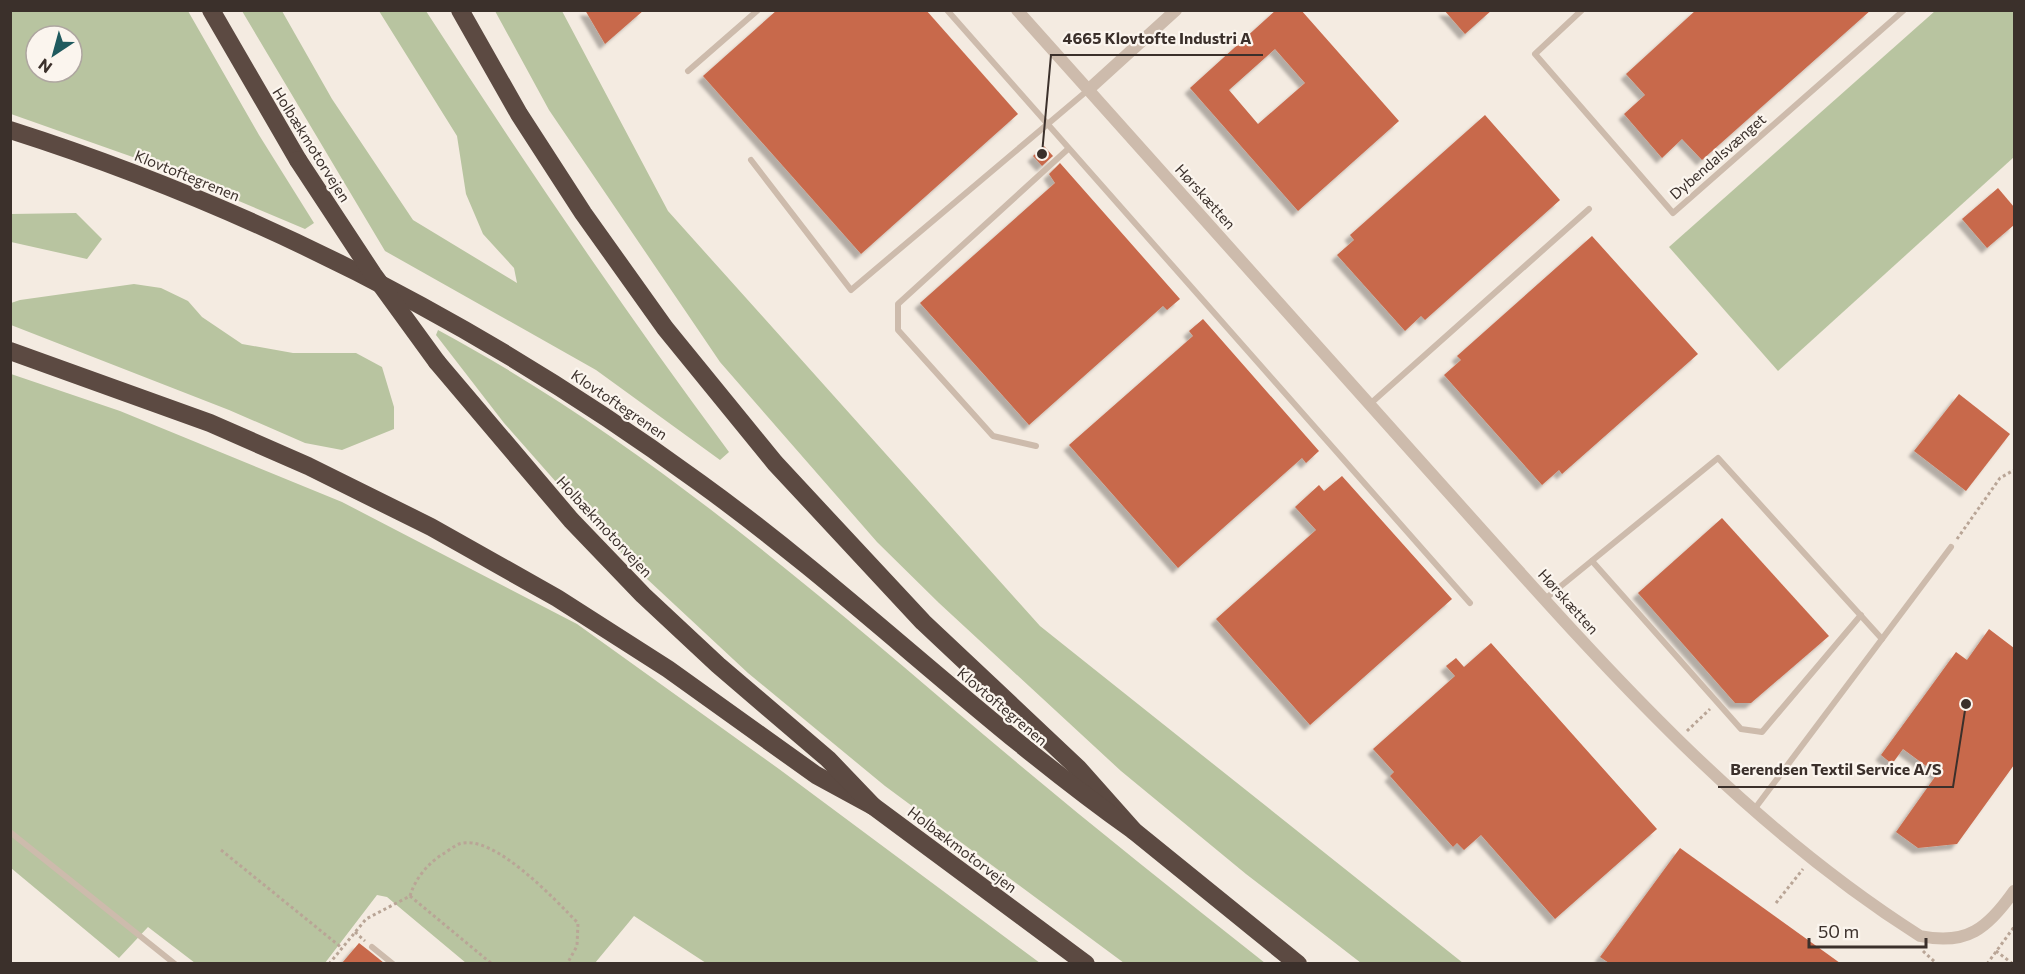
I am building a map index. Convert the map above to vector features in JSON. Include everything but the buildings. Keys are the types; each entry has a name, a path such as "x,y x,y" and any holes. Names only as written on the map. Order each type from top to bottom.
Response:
{"highway":[{"name":"Holbækmotorvejen","path":"211,10 298,160 373,274 437,363 511,453 643,595 718,666 828,759 873,806 1086,963"},
{"path":"460,10 519,114 583,213 651,310 747,430 871,569 990,689 1078,768 1134,831 1298,963"},
{"name":"Klovtoftegrenen","path":"10,130 182,192 303,245 421,305 567,392 701,483 761,529 1039,761 1134,831"},
{"path":"10,351 210,423 308,466 431,527 511,570 586,616 724,708 816,775 873,806"}],"street":[{"name":"Hørskætten","path":"1017,10 1545,599 1678,741 1752,811 1811,860 1920,936 1942,941 1960,938 1980,929 1990,921 2014,891"},
{"path":"1088,90 1176,10"}],"lane":[{"path":"688,71 758,10"},
{"path":"947,10 1470,603"},
{"name":"Dybendalsvænget","path":"1582,10 1535,54 1673,213 1904,10"},
{"path":"751,160 851,290 1088,90"},
{"path":"1036,446 993,436 898,330 898,304 1068,149"},
{"path":"1370,404 1589,209"},
{"path":"1545,599 1718,458 1882,639"},
{"path":"1752,811 1951,547"},
{"path":"1592,561 1741,729 1762,732 1861,615"},
{"path":"10,832 175,963"},
{"path":"372,947 393,963"}],"path":[{"path":"1951,547 2000,478 2014,470"},
{"path":"1678,741 1716,703"},
{"path":"329,963 366,919 410,896 413,884 433,860 461,843 490,847 540,885 578,923 577,946 567,963"},
{"path":"221,850 342,948"},
{"path":"1776,903 1811,860"},
{"path":"410,896 492,963"},
{"path":"1987,963 2014,927"},
{"path":"1996,951 2013,963"}],"green space":[{"path":"10,11 188,11 259,135 314,223 305,229 144,161 11,114"},
{"path":"242,11 282,11 332,99 413,220 517,283 514,268 483,234 466,194 457,136 379,11 426,11 574,234 729,452 720,460 596,370 385,251"},
{"path":"495,11 562,11 668,211 1040,626 1463,963 1361,963 1246,874 1121,771 939,603 877,542 720,362 549,110"},
{"path":"1935,11 2014,11 2014,157 1778,371 1669,247"},
{"path":"76,213 102,239 87,259 11,242 11,214"},
{"path":"134,284 161,288 188,301 202,317 242,344 293,353 356,353 382,367 394,407 394,429 342,450 305,443 229,410 11,325 11,303 20,300"},
{"path":"438,330 512,372 584,418 722,518 854,625 1088,822 1265,963 1124,963 885,786 748,673 646,578 594,525 504,423 436,335"},
{"path":"11,374 120,411 342,502 577,624 779,769 1040,963 706,963 634,916 595,963 466,963 387,897 377,895 325,963 195,963 148,927 119,958 11,868"}],"place":[{"name":"4665 Klovtofte Industri A","path":"1042,154"},
{"name":"Berendsen Textil Service A/S","path":"1966,704"}]}
